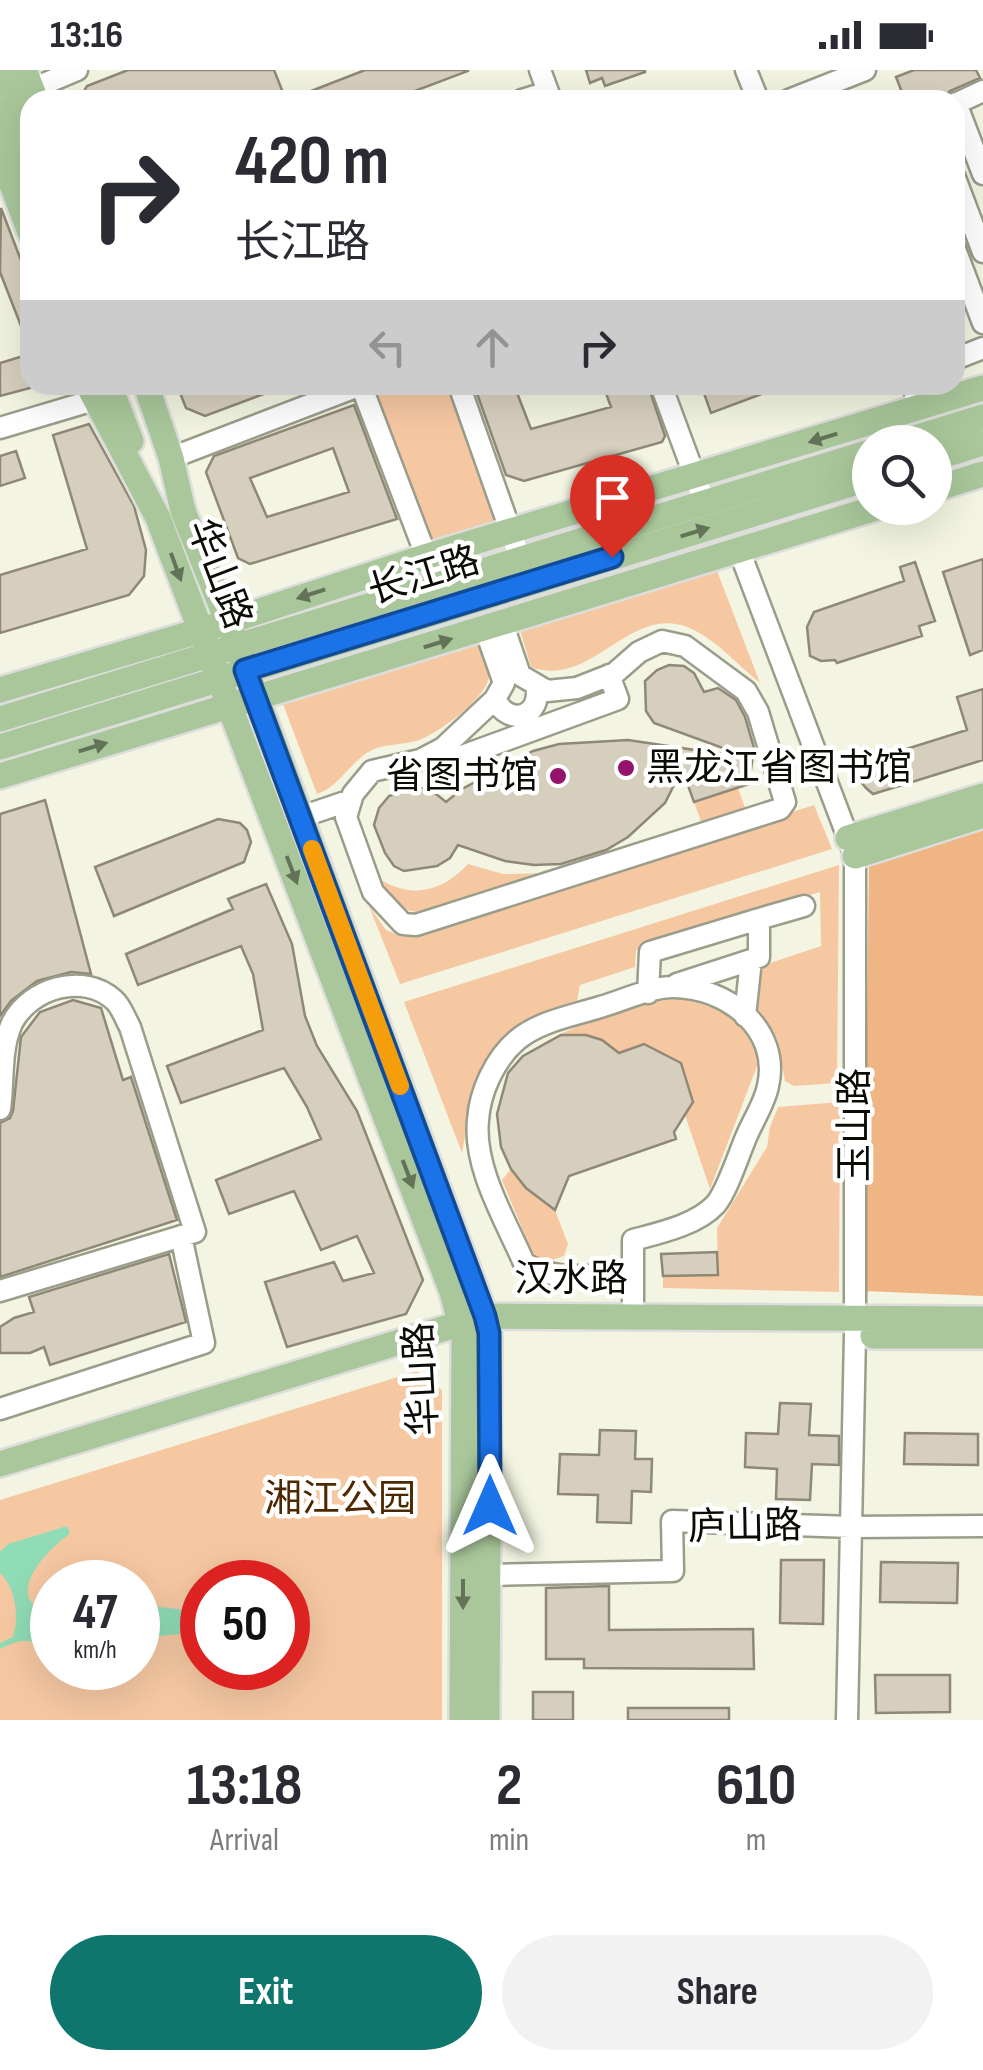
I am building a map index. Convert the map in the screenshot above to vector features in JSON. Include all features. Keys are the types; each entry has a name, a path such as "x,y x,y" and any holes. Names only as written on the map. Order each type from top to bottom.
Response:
{"main road":[{"path":"3,70 20,113"},
{"path":"0,111 20,161"},
{"path":"0,153 20,206"},
{"name":"华山路","path":"100,395 170,515 236,646 301,818 475,1327 490,1576 487,1720"},
{"path":"129,395 170,515"},
{"name":"华山路","path":"149,395 171,458 170,515 204,642 452,1292 475,1327 462,1720"},
{"path":"0,690 204,642 236,646 428,556 697,477 916,397"},
{"path":"952,427 983,417"},
{"path":"952,453 983,443"},
{"name":"长江路","path":"0,748 219,678 236,646 852,458"},
{"path":"952,484 983,474"},
{"name":"长江路","path":"236,646 852,483"},
{"path":"0,776 852,515"},
{"path":"0,719 204,642"},
{"path":"851,847 983,796"},
{"path":"851,847 983,814"},
{"name":"汉水路","path":"0,1464 475,1327 633,1317 983,1336"},
{"name":"汉水路","path":"0,1482 475,1327 855,1327 983,1318"}],"street":[{"path":"814,90 865,70"},
{"path":"965,154 983,174"},
{"path":"965,204 983,252"},
{"path":"965,275 983,323"},
{"path":"0,428 84,395"},
{"path":"171,458 335,395"},
{"path":"365,395 438,587"},
{"path":"463,395 521,561"},
{"path":"665,395 705,504"},
{"name":"玉山路","path":"739,550 851,847 855,1327 847,1720"},
{"path":"493,626 515,686"},
{"path":"662,641 686,646 746,691 758,712 784,802 780,808 416,925 403,924 373,892 346,817 351,800 372,772 420,760 448,744 515,686 547,691 577,688 608,676 639,652 662,641"},
{"path":"448,744 454,759 618,699 608,676"},
{"path":"301,818 351,800"},
{"path":"648,993 650,952 804,906"},
{"path":"633,1274 554,1274 536,1272 524,1264 486,1174 479,1145 478,1120 487,1084 498,1060 517,1040 541,1025 759,957 759,919"},
{"path":"746,1016 750,960"},
{"path":"0,1014 47,991 72,985 93,988 116,1001 130,1026 195,1232 0,1290"},
{"path":"633,1317 633,1240 695,1218 716,1203 768,1088 771,1060 763,1032 737,1008 701,990 669,986"},
{"path":"0,1106 3,1055 13,1022 30,1002"},
{"path":"0,1409 204,1343 181,1236"},
{"name":"庐山路","path":"490,1576 673,1571 672,1521 983,1526"}],"green space":[{"path":"375,395 453,395 501,520 433,541"},
{"path":"714,563 760,683 703,635 672,623 632,634 574,666 553,671 531,667 519,627"},
{"path":"479,639 489,676 470,705 425,738 370,751 332,786 317,794 283,704"},
{"path":"738,788 747,814 703,827 694,802"},
{"path":"814,805 832,849 400,984 369,906 386,930 403,937"},
{"path":"468,864 503,874 551,873 426,912 403,908 379,879 403,889 426,890 448,881"},
{"path":"839,865 837,1083 794,1086 785,1081 777,1039 756,1008 758,967 821,946 820,892 636,950 635,967 580,985 577,1001 521,1025 491,1054 481,1073 462,1153 404,1002"},
{"path":"681,999 732,1016 748,1033 759,1061 710,1189 685,1115 693,1102 681,1063 644,1044 619,1053 581,1037 541,1044 609,1014 645,1003"},
{"path":"840,1102 839,1292 663,1288 663,1276 718,1275 717,1228 767,1147 778,1107"},
{"path":"511,1169 526,1188 555,1210 568,1244 564,1256 549,1261 534,1257 502,1180"},
{"name":"湘江公园","path":"417,1371 442,1390 442,1720 0,1720 0,1500"}],"shaded area":[{"path":"983,822 983,1296 864,1291 869,859"},
{"path":"67,1526 70,1534 42,1560 30,1560 30,1642 16,1642 0,1649 0,1643 13,1637 16,1621 13,1594 0,1573 0,1552 8,1544"},
{"path":"160,1607 180,1609 180,1634 160,1636"}],"building":[{"path":"128,70 274,70 282,90 85,90"},
{"path":"365,70 468,70 418,90 314,90"},
{"path":"586,70 645,72 605,86 602,78 590,83"},
{"path":"914,70 976,70 980,78 952,90 901,90 896,77"},
{"path":"1,208 20,258 20,323 0,272"},
{"path":"20,357 20,391 0,396 0,363"},
{"path":"181,395 261,395 205,416 186,408"},
{"path":"478,395 518,395 531,429 611,407 607,395 651,395 665,436 662,442 524,481 506,475"},
{"path":"705,395 759,395 711,413"},
{"path":"354,405 397,519 250,564 238,558 206,472 214,456","holes":["333,448 349,492 267,517 250,478"]},
{"path":"89,424 134,506 146,550 144,576 129,595 0,633 0,575 87,549 53,435"},
{"path":"16,451 25,478 0,486 0,456"},
{"path":"983,559 983,650 970,655 943,572"},
{"path":"915,562 935,621 919,626 922,636 837,663 810,656 807,627 814,612 904,581 900,567"},
{"name":"黑龙江省图书馆","path":"669,665 684,666 694,673 704,692 718,688 736,700 754,748 749,784 694,802 682,769 665,803 628,837 606,850 561,864 505,861 458,845 450,858 437,866 404,871 394,866 374,825 379,808 389,796 416,787 431,790 446,802 462,789 533,751 559,744 628,740 722,754 723,748 654,723 646,711 645,681"},
{"path":"983,689 983,760 873,794 861,782 862,763 967,730 957,697"},
{"path":"45,800 91,974 71,972 37,981 11,1001 0,1016 0,814"},
{"path":"218,819 240,823 247,830 251,842 244,862 114,916 95,867"},
{"path":"266,884 292,944 305,1016 317,1046 357,1111 423,1280 406,1314 287,1347 265,1282 334,1262 343,1281 374,1273 357,1236 321,1250 294,1191 229,1214 216,1180 321,1139 284,1068 181,1103 167,1066 263,1030 253,974 241,946 138,985 126,954 233,909 228,899"},
{"path":"73,1000 101,1008 123,1080 131,1077 177,1220 0,1277 0,1123 10,1118 13,1111 21,1037 40,1012"},
{"path":"561,1035 586,1035 602,1040 619,1053 644,1044 681,1063 693,1102 674,1132 676,1139 569,1176 555,1210 526,1188 511,1169 501,1147 497,1114 508,1073 523,1056"},
{"path":"717,1252 718,1275 663,1276 661,1254"},
{"path":"169,1254 186,1322 50,1365 44,1347 30,1353 0,1353 0,1327 34,1312 29,1297"},
{"path":"780,1403 811,1404 809,1435 839,1436 839,1465 812,1464 810,1500 776,1499 777,1469 745,1467 746,1433 778,1434"},
{"path":"600,1430 636,1431 635,1459 652,1459 651,1492 632,1491 631,1523 597,1522 598,1495 558,1494 560,1454 599,1455"},
{"path":"905,1433 978,1434 978,1465 904,1464"},
{"path":"781,1560 824,1560 823,1624 780,1623"},
{"path":"881,1562 958,1563 957,1603 880,1602"},
{"path":"609,1586 609,1630 753,1629 754,1669 584,1668 584,1659 546,1659 546,1588"},
{"path":"875,1675 950,1675 950,1712 876,1713"},
{"path":"533,1692 573,1692 573,1720 533,1720"},
{"path":"628,1708 729,1708 729,1720 628,1720"}],"slow traffic":[{"path":"312,849 400,1086"}],"place":[{"name":"黑龙江省图书馆","path":"626,768"},
{"name":"省图书馆","path":"558,776"}],"route":[{"path":"490,1506 489,1333 485,1316 245,670 612,557"}]}
